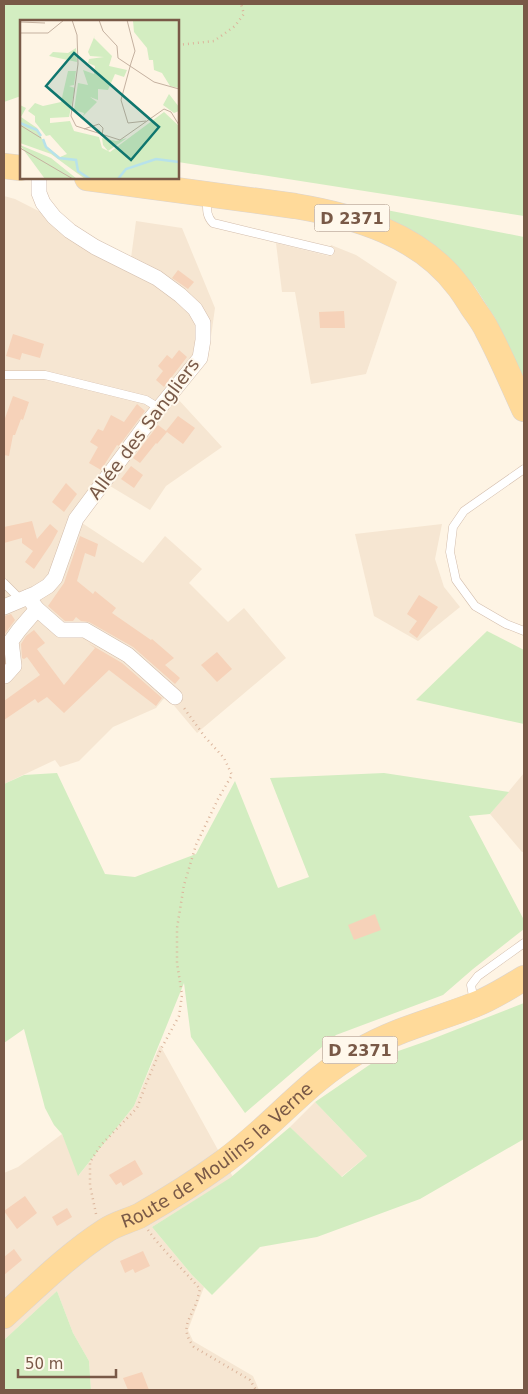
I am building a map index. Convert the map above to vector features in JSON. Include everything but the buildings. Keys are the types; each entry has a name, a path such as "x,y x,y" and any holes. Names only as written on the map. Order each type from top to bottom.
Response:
{"main road":[{"path":"4,166 20,168"},
{"name":"D 2371","path":"94,179 295,206 359,220 386,231 421,251 458,285 487,329 524,409"},
{"name":"Route de Moulins la Verne","path":"4,1316 64,1261 106,1230 138,1216 221,1164 248,1143 328,1070 359,1050 445,1014 475,1005 502,992 524,978"}],"street":[{"name":"Allée des Sangliers","path":"4,607 29,602 55,578 76,519 159,408 200,358 203,340 203,323 194,309 180,295 157,278 96,247 70,231 54,217 43,203 39,193 39,179"},
{"path":"5,676 14,666 11,642 29,602 61,630 85,630 128,655 176,697"}],"lane":[{"path":"207,194 207,214 213,224 330,251"},
{"path":"4,374 45,375 146,400 159,408"},
{"path":"524,469 464,511 453,527 450,552 456,580 475,606 524,632"},
{"path":"4,583 29,602"},
{"path":"475,1005 471,984 478,976 524,943"}],"path":[{"path":"179,45 214,41 235,26 244,14 241,4"},
{"path":"106,1230 95,1212 90,1185 90,1162 101,1145 137,1108 161,1049 179,1016 182,995 176,963 177,928 184,885 196,845 232,775 224,758 205,737 176,697"},
{"path":"138,1216 159,1246 200,1289 197,1301 185,1326 188,1339 194,1347 250,1380 256,1390"}],"shaded area":[{"path":"4,196 15,199 131,258 136,221 182,228 215,308 208,358 177,398 222,447 166,486 150,510 110,486 82,523 143,563 165,536 202,569 189,583 228,622 244,608 286,658 197,733 166,696 156,708 113,727 79,761 60,767 55,760 4,784"},
{"path":"276,243 329,256 331,245 356,255 397,282 366,374 311,384 295,292 282,292"},
{"path":"442,524 435,559 444,587 460,607 418,641 374,616 355,534"},
{"path":"524,773 524,852 522,852 490,814"},
{"path":"160,1045 233,1177 152,1227 204,1287 188,1330 193,1341 253,1376 259,1390 91,1390 89,1361 73,1333 57,1291 4,1340 4,1173 18,1167 62,1134 79,1175 134,1106"},
{"path":"315,1102 367,1156 341,1177 290,1127"}],"green space":[{"path":"4,4 524,4 524,216 179,162 179,20 20,20 20,96 4,102"},
{"path":"361,205 524,237 524,379 495,318 475,287 454,265 352,208"},
{"path":"487,631 524,650 524,724 416,700"},
{"path":"57,773 105,874 135,877 196,854 235,781 278,888 309,877 270,778 384,773 509,792 490,814 469,816 524,920 524,929 443,995 336,1035 245,1113 191,1037 184,983 134,1106 78,1176 62,1134 54,1125 45,1108 24,1029 4,1043 4,784 24,775"},
{"path":"524,1003 524,1139 420,1199 317,1237 260,1247 212,1295 192,1275 152,1227 230,1178 290,1127 342,1177 367,1156 315,1102 381,1057"},
{"path":"57,1291 73,1333 89,1361 91,1390 4,1390 4,1340"}]}
